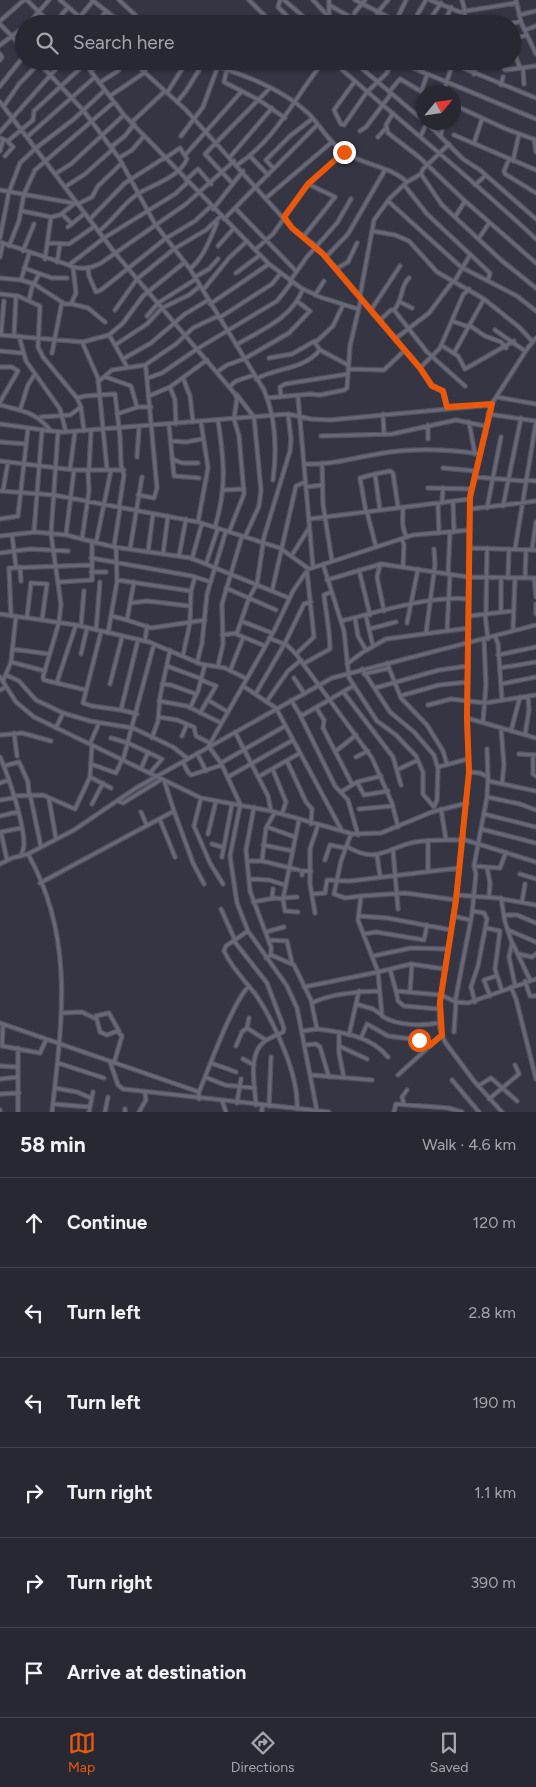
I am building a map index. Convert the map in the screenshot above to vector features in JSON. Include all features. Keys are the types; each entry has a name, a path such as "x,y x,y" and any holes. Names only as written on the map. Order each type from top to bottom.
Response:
{"street":[{"path":"15,39 0,23 26,0 42,15"},
{"path":"36,15 49,0"},
{"path":"60,0 78,15"},
{"path":"119,0 133,15"},
{"path":"249,0 263,15"},
{"path":"280,0 278,6 286,15"},
{"path":"284,0 302,15"},
{"path":"313,0 328,14"},
{"path":"328,14 329,0"},
{"path":"355,0 382,15"},
{"path":"355,15 365,0"},
{"path":"377,13 388,0"},
{"path":"399,15 406,0"},
{"path":"417,15 426,0"},
{"path":"430,0 442,3 460,12 516,1 519,15 536,11"},
{"path":"462,0 465,15"},
{"path":"82,15 92,1 111,15"},
{"path":"433,15 442,3"},
{"path":"329,5 346,15"},
{"path":"60,15 68,7"},
{"path":"448,15 451,7"},
{"path":"103,15 106,11"},
{"path":"521,21 536,54"},
{"path":"525,30 536,26"},
{"path":"0,45 15,34"},
{"path":"521,37 527,35"},
{"path":"531,43 536,42"},
{"path":"0,54 2,57 0,60"},
{"path":"524,84 522,68 536,66"},
{"path":"0,86 15,67"},
{"path":"4,106 19,84 32,70"},
{"path":"46,70 93,121 119,158 165,239 196,278 267,398 275,437 273,480"},
{"path":"0,132 54,70"},
{"path":"8,141 34,119 34,111 77,70"},
{"path":"99,83 119,70"},
{"path":"141,70 205,130 292,228 316,246 326,257 420,368 432,386 444,392 447,407"},
{"path":"110,96 144,73 146,70"},
{"path":"65,187 85,174 125,136 133,123 166,92 181,70"},
{"path":"177,102 186,91 198,70"},
{"path":"180,136 203,107 217,70"},
{"path":"227,70 224,82 259,100 285,118"},
{"path":"230,70 255,79 294,104 312,119 332,142 344,152 402,177 422,210 490,273 488,280"},
{"path":"237,165 250,156 285,118 299,93 317,70"},
{"path":"342,70 381,104 421,135 536,239"},
{"path":"363,70 416,115"},
{"path":"355,81 334,110 341,124 344,125 367,92 390,70"},
{"path":"417,70 536,119"},
{"path":"446,83 451,70"},
{"path":"467,70 536,98"},
{"path":"474,74 475,70"},
{"path":"90,71 124,115 164,159 280,274 302,289 315,295 358,309"},
{"path":"424,85 427,75"},
{"path":"26,137 95,77"},
{"path":"501,85 503,77"},
{"path":"360,131 366,128 381,104 400,80 416,89"},
{"path":"233,184 205,154 270,88"},
{"path":"0,238 9,192 20,163 104,90"},
{"path":"99,231 121,207 140,193 156,186 186,161 186,154 205,130 242,91"},
{"path":"0,102 114,253 254,417 261,496 259,506 244,536 226,588 222,604 223,644 218,666"},
{"path":"9,246 22,211 24,194 35,170 114,102"},
{"path":"230,157 272,108"},
{"path":"461,108 482,119 535,139 536,152"},
{"path":"378,137 386,128 393,113"},
{"path":"55,174 71,164 124,115"},
{"path":"274,169 266,160 290,136 312,119"},
{"path":"474,143 482,119"},
{"path":"114,310 137,280 174,249 194,238 235,208 317,125"},
{"path":"386,128 388,133 413,151 464,201 536,263"},
{"path":"421,135 423,130"},
{"path":"435,130 463,159 536,219"},
{"path":"441,135 442,130"},
{"path":"513,161 519,134"},
{"path":"454,135 536,170"},
{"path":"119,158 132,150 144,136"},
{"path":"0,151 2,139 8,141 13,146 5,156"},
{"path":"266,198 332,142"},
{"path":"267,398 298,397 347,388 348,367 374,220 388,201 406,184 421,174 426,165 449,144"},
{"path":"90,219 119,188 131,179 179,148 186,154"},
{"path":"255,250 266,240 308,184 344,152"},
{"path":"250,156 268,175"},
{"path":"509,160 504,171 505,174 536,193"},
{"path":"0,257 2,243 29,254 71,266 88,268 101,263 198,194 234,161"},
{"path":"22,211 51,217 62,214 76,204 92,197 98,186 122,163"},
{"path":"71,266 104,238 175,194 198,169 211,184"},
{"path":"326,257 348,234 385,170"},
{"path":"88,268 89,276 96,292 105,288 165,239 212,208 243,172"},
{"path":"421,174 431,192 455,217 501,260 536,288"},
{"path":"475,185 485,176"},
{"path":"304,236 335,197 308,184"},
{"path":"0,190 76,204"},
{"path":"148,378 162,373 197,349 277,301 296,271 337,223 351,199"},
{"path":"388,201 461,267 526,301 536,311"},
{"path":"455,217 464,201"},
{"path":"235,208 296,271"},
{"path":"68,228 84,213"},
{"path":"62,214 72,224"},
{"path":"45,259 51,217"},
{"path":"190,269 204,251 218,220"},
{"path":"479,238 489,223"},
{"path":"23,251 34,224"},
{"path":"48,243 60,244 76,240 95,226"},
{"path":"218,246 234,228"},
{"path":"372,231 395,235 409,241 437,272 484,299 504,317 519,327 533,342"},
{"path":"114,345 147,324 162,308 201,288 228,258 247,241"},
{"path":"336,269 348,262 357,243"},
{"path":"57,262 60,244"},
{"path":"21,280 29,254"},
{"path":"236,274 260,255"},
{"path":"395,339 429,313 453,282 470,255"},
{"path":"146,316 158,303 196,278 218,259"},
{"path":"4,301 0,335 82,342 109,335 123,323 148,291 185,262"},
{"path":"123,360 151,343 175,323 269,264"},
{"path":"71,266 76,293 72,304"},
{"path":"371,310 400,266"},
{"path":"24,268 54,279 67,278"},
{"path":"29,300 39,274"},
{"path":"98,382 112,370 145,365 179,342 185,335 272,284 280,274"},
{"path":"0,278 21,280 34,284 62,302 88,308 105,322"},
{"path":"380,320 391,310 394,310 400,302 408,278"},
{"path":"315,295 324,281"},
{"path":"236,345 288,314 298,302 302,289"},
{"path":"420,368 432,358 441,345 462,295 469,289"},
{"path":"0,294 16,296 40,306 38,346 43,358 77,398 81,407 84,431"},
{"path":"14,336 16,296"},
{"path":"454,353 484,299"},
{"path":"52,353 53,339 62,302"},
{"path":"217,372 289,333 300,324 310,312 298,302"},
{"path":"400,302 412,308"},
{"path":"269,358 292,354 315,341 333,326 343,305"},
{"path":"394,310 432,358 465,386"},
{"path":"452,321 469,326 485,336 501,342 506,348"},
{"path":"494,330 525,351"},
{"path":"109,335 127,368"},
{"path":"19,336 22,353 55,400 63,416 66,432"},
{"path":"502,1112 478,1086 449,1049 442,1035 439,1023 439,1009 447,949 454,916 469,772 467,700 470,499 476,471 477,454 492,404 525,351 536,338"},
{"path":"315,341 316,346 320,350 348,367 384,370 404,351"},
{"path":"59,582 91,580 91,558 94,542 101,524 109,470 98,382 82,342"},
{"path":"441,345 454,353 465,368 506,348 514,342"},
{"path":"0,350 22,353"},
{"path":"229,387 236,381 302,364 312,359 320,350"},
{"path":"148,396 170,387 207,360"},
{"path":"138,495 156,496 153,427 145,365"},
{"path":"0,366 12,367 18,371 0,403 40,417 72,414 81,407"},
{"path":"20,410 28,385 35,374"},
{"path":"281,397 280,387 284,384 348,374"},
{"path":"106,376 131,386 133,401 138,408"},
{"path":"183,378 190,396 193,422"},
{"path":"170,387 175,400 176,424"},
{"path":"198,663 205,620 205,605 211,582 227,531 244,498 239,436 234,419 237,398 233,392"},
{"path":"77,398 115,394 121,465 124,470 115,547 117,580 108,633"},
{"path":"296,654 313,639 310,528 305,464 298,414 300,405 298,397"},
{"path":"496,397 536,404"},
{"path":"0,424 58,432 75,432 153,427 288,414 298,414 319,420 492,404"},
{"path":"117,414 138,408 151,408"},
{"path":"236,634 249,598 257,584 264,543 291,445 288,414"},
{"path":"382,414 384,434"},
{"path":"488,414 536,421 515,549"},
{"path":"40,417 51,431"},
{"path":"503,506 521,418"},
{"path":"206,564 223,490 224,462 218,420"},
{"path":"321,436 384,434 456,420 469,421 485,426"},
{"path":"469,421 477,454"},
{"path":"192,559 208,468 201,422"},
{"path":"169,425 174,476 199,478"},
{"path":"428,425 428,439"},
{"path":"0,519 18,516 19,492 28,428"},
{"path":"137,457 138,428"},
{"path":"34,532 42,430"},
{"path":"82,539 88,502 91,430"},
{"path":"58,432 51,534 61,604 59,622 49,654 44,680 86,690"},
{"path":"66,535 75,432"},
{"path":"487,508 501,437"},
{"path":"171,441 186,442 202,439"},
{"path":"0,442 26,444"},
{"path":"305,464 347,462 392,452 438,450 477,454"},
{"path":"172,458 182,463 198,463"},
{"path":"0,461 72,469 124,470"},
{"path":"0,498 8,462"},
{"path":"322,463 327,539 332,561"},
{"path":"443,468 476,471"},
{"path":"376,546 366,512 360,478 392,470 398,508"},
{"path":"375,474 380,510"},
{"path":"130,549 142,477"},
{"path":"474,477 536,482"},
{"path":"272,591 280,548 296,486 305,482"},
{"path":"306,487 323,485"},
{"path":"428,488 472,489"},
{"path":"438,533 443,488"},
{"path":"223,490 244,489"},
{"path":"1,491 54,495 200,522 280,548 310,569"},
{"path":"309,519 470,499"},
{"path":"470,509 536,501"},
{"path":"447,631 453,502"},
{"path":"403,507 402,520 407,537"},
{"path":"148,552 153,514"},
{"path":"163,554 168,516"},
{"path":"179,556 186,519"},
{"path":"470,548 534,550 536,522"},
{"path":"292,555 310,528"},
{"path":"209,746 265,646 289,598 310,569 407,537 470,530"},
{"path":"0,536 34,532 66,535 115,547 179,556 230,573 289,598"},
{"path":"12,535 21,581"},
{"path":"402,539 404,549 403,567"},
{"path":"483,722 485,703 487,548"},
{"path":"0,554 30,549 68,551"},
{"path":"426,633 431,601 434,549"},
{"path":"508,578 509,549"},
{"path":"525,578 526,550"},
{"path":"91,558 195,577 211,582"},
{"path":"323,564 344,630 348,673 353,686 377,722 396,735 418,760 423,772 423,794 434,806"},
{"path":"380,564 377,577 384,611"},
{"path":"327,580 380,564 468,577 535,578 536,597"},
{"path":"11,616 9,568 91,565"},
{"path":"358,570 373,646"},
{"path":"407,623 409,605 418,570"},
{"path":"92,572 106,572"},
{"path":"183,656 190,623 191,591 195,577"},
{"path":"501,578 502,612"},
{"path":"513,630 515,578"},
{"path":"117,580 191,591"},
{"path":"96,630 100,582"},
{"path":"127,620 134,582"},
{"path":"27,617 31,583 47,584 42,620"},
{"path":"226,588 276,610"},
{"path":"81,626 84,591"},
{"path":"267,701 288,671 330,649 327,623 328,611 324,595 332,592"},
{"path":"341,622 431,601 448,598 469,599"},
{"path":"130,603 147,601 190,606"},
{"path":"256,693 285,644 304,604 311,602"},
{"path":"536,604 536,614"},
{"path":"469,616 513,611"},
{"path":"0,614 76,625 145,641 198,663 230,670 247,679"},
{"path":"3,681 11,662 16,616"},
{"path":"112,616 152,628 205,620"},
{"path":"355,618 358,636 366,650"},
{"path":"241,621 272,633"},
{"path":"369,629 396,622"},
{"path":"57,682 76,625"},
{"path":"0,864 28,854 92,820 100,811 187,758 318,686 362,669 387,663 402,662 428,652 536,625"},
{"path":"145,641 147,626"},
{"path":"81,654 87,628"},
{"path":"347,664 366,650 386,640 469,628"},
{"path":"101,632 84,704 137,714"},
{"path":"222,635 236,634 265,646"},
{"path":"495,636 502,700"},
{"path":"110,684 122,637"},
{"path":"230,670 243,638"},
{"path":"269,638 285,644 296,654 329,701 368,751 388,791 398,827"},
{"path":"121,710 138,640"},
{"path":"91,764 116,773 133,728 154,644"},
{"path":"498,655 536,647"},
{"path":"12,649 49,654"},
{"path":"152,738 159,717 159,701 170,650"},
{"path":"11,662 45,671"},
{"path":"500,668 536,662"},
{"path":"387,663 400,696 428,727 439,743 447,764"},
{"path":"190,708 206,665"},
{"path":"167,666 216,685 200,713"},
{"path":"375,688 394,681 439,670 468,666"},
{"path":"364,674 389,668"},
{"path":"362,669 390,712 428,745 438,767 437,800 432,812"},
{"path":"6,675 19,681 36,700 63,713 99,723 133,728 173,747 187,758"},
{"path":"0,677 25,712 201,798 273,811 311,824 358,835 381,833 432,812 467,803"},
{"path":"501,684 536,677"},
{"path":"294,678 304,693"},
{"path":"400,696 439,685 468,682"},
{"path":"162,684 171,685 196,694"},
{"path":"243,686 276,708 342,831"},
{"path":"300,714 317,709 353,686"},
{"path":"0,690 6,687"},
{"path":"344,693 393,757 401,785"},
{"path":"428,705 448,700 467,700 485,703 536,695"},
{"path":"525,735 529,710 528,696"},
{"path":"511,731 520,697"},
{"path":"208,700 228,712"},
{"path":"291,700 300,714 335,786 348,800 358,835"},
{"path":"159,701 190,708 221,723"},
{"path":"317,709 324,720 323,728 352,784"},
{"path":"56,728 63,713"},
{"path":"159,717 177,720 196,728 196,736 209,746 221,764 241,806 231,848 231,864 237,903 248,930 288,989 299,1012 317,1111"},
{"path":"467,718 536,738"},
{"path":"0,800 30,794 43,795 48,799 74,809 90,777 91,744 99,723"},
{"path":"182,736 187,724"},
{"path":"183,762 189,774 206,771 285,726"},
{"path":"501,728 504,765 502,784"},
{"path":"235,732 268,796 273,811 263,845 262,861"},
{"path":"14,733 17,756"},
{"path":"0,735 14,733 30,734 50,741"},
{"path":"336,751 356,735"},
{"path":"111,738 128,743 162,759 151,774 152,785"},
{"path":"228,777 293,740"},
{"path":"454,1032 456,1002 472,911 476,874 474,866 487,797 487,749"},
{"path":"356,757 368,751"},
{"path":"140,769 148,752"},
{"path":"197,753 206,771"},
{"path":"258,777 300,753"},
{"path":"519,754 535,755 533,774 536,776"},
{"path":"0,758 9,780 21,828 24,847 22,856"},
{"path":"438,767 468,759"},
{"path":"287,760 306,802 312,809 311,824"},
{"path":"397,770 418,760"},
{"path":"4,766 19,762 28,782 41,847"},
{"path":"273,770 286,802 282,814"},
{"path":"469,772 480,773 488,779 502,784 536,791"},
{"path":"341,792 352,784 381,776"},
{"path":"90,777 111,788"},
{"path":"118,801 121,804 163,779"},
{"path":"163,779 193,864 204,884"},
{"path":"0,783 9,780"},
{"path":"357,782 364,795 388,791"},
{"path":"92,804 103,784"},
{"path":"134,790 136,794"},
{"path":"487,797 516,803 536,810"},
{"path":"201,798 194,826 210,863 223,884"},
{"path":"48,799 56,839"},
{"path":"208,834 216,801"},
{"path":"222,857 222,846 232,804"},
{"path":"360,810 393,806"},
{"path":"254,807 246,848 247,862 253,902 269,940 267,956"},
{"path":"441,809 446,840"},
{"path":"40,883 174,811"},
{"path":"0,816 17,812"},
{"path":"141,812 146,826"},
{"path":"484,814 536,827"},
{"path":"160,820 175,857"},
{"path":"298,912 285,911 283,898 299,820"},
{"path":"315,912 312,894 311,844 318,825"},
{"path":"267,827 295,837"},
{"path":"7,860 1,832 21,828"},
{"path":"481,829 536,843"},
{"path":"351,834 336,881 334,892 336,896 397,893 456,900"},
{"path":"325,860 330,845 346,847 361,854 376,855 412,843 462,840 536,862"},
{"path":"428,841 428,871"},
{"path":"212,844 222,846"},
{"path":"263,845 293,852"},
{"path":"393,850 398,909"},
{"path":"474,866 501,867 506,852"},
{"path":"28,854 53,918 62,964 60,1044 52,1112"},
{"path":"376,855 380,876"},
{"path":"247,862 262,861 299,870"},
{"path":"487,867 490,883 489,897"},
{"path":"312,894 324,894 326,881 459,868"},
{"path":"302,876 302,871 311,871"},
{"path":"520,874 536,879"},
{"path":"249,879 269,880 286,885"},
{"path":"522,902 525,884"},
{"path":"272,898 273,889"},
{"path":"456,895 501,898 536,905"},
{"path":"361,896 359,916 378,972 382,1016"},
{"path":"253,902 272,898 296,897"},
{"path":"501,898 507,929 519,954 528,981 530,996 536,996"},
{"path":"221,909 234,940 270,988 284,1028 283,1032 266,1040 258,1049 254,1065 256,1105"},
{"path":"472,911 485,914 488,919 471,987 474,1002"},
{"path":"504,915 517,915 536,923"},
{"path":"359,916 451,930"},
{"path":"454,916 470,920"},
{"path":"364,934 376,932 425,940 426,925"},
{"path":"266,932 284,928"},
{"path":"486,928 507,929 536,942"},
{"path":"248,930 225,947 224,951 249,986 278,1034 296,1087 296,1110"},
{"path":"500,930 495,962 496,976 502,991"},
{"path":"515,933 509,957 513,986 536,1079"},
{"path":"416,948 417,939"},
{"path":"269,940 287,941 292,963 297,969 312,1003 317,1029"},
{"path":"373,956 416,948 447,949"},
{"path":"519,954 532,957 536,954"},
{"path":"267,956 292,963"},
{"path":"304,987 412,964 444,969"},
{"path":"410,992 412,964"},
{"path":"390,969 398,1001 404,1006 439,1009"},
{"path":"490,996 484,979 496,976"},
{"path":"396,991 441,995 456,1002 474,1002 536,978"},
{"path":"198,1099 205,1077 242,994 249,986"},
{"path":"312,1003 322,998 359,991 380,991"},
{"path":"348,1035 359,991"},
{"path":"356,1004 373,1009 390,1020 414,1024 439,1023"},
{"path":"62,1013 82,1012 96,1019 102,1033 107,1034 118,1031"},
{"path":"96,1019 97,1015 110,1013 122,1039 112,1062 119,1087 146,1093 270,1106 280,1110 329,1112"},
{"path":"236,1046 242,1032 247,1028 249,1018"},
{"path":"46,1040 40,1053 2,1045 2,1024 199,1092"},
{"path":"361,1038 368,1024 385,1035 419,1040 429,1046"},
{"path":"247,1028 253,1030 266,1040"},
{"path":"302,1031 317,1029 340,1032 361,1038 381,1049 388,1057"},
{"path":"340,1032 338,1046 344,1078"},
{"path":"398,1075 442,1035"},
{"path":"305,1045 316,1044 320,1046 329,1078"},
{"path":"338,1046 367,1059"},
{"path":"18,1048 18,1112"},
{"path":"270,1106 271,1057"},
{"path":"244,1059 254,1065"},
{"path":"58,1064 104,1078"},
{"path":"211,1064 236,1072"},
{"path":"489,1098 518,1075 516,1065"},
{"path":"0,1066 17,1067"},
{"path":"311,1075 329,1078 372,1080"},
{"path":"0,1079 18,1076"},
{"path":"205,1077 225,1085 255,1088"},
{"path":"478,1086 490,1078 517,1101"},
{"path":"237,1103 241,1079"},
{"path":"452,1080 479,1112"},
{"path":"55,1088 92,1098"},
{"path":"404,1104 402,1097 407,1090"},
{"path":"89,1112 93,1092"},
{"path":"0,1094 19,1093"},
{"path":"139,1112 146,1100 146,1093"},
{"path":"105,1112 108,1097"},
{"path":"222,1101 226,1112"},
{"path":"53,1104 90,1107"},
{"path":"394,1112 395,1104 448,1108 462,1112"},
{"path":"262,1106 262,1112"}],"route":[{"path":"344,152 308,184 284,217 292,228 313,243 323,254 420,368 432,386 443,391 447,407 492,404 484,430 470,497 467,718 469,772 456,900 445,958 440,1002 439,1023 442,1035 429,1046 419,1040"}]}
